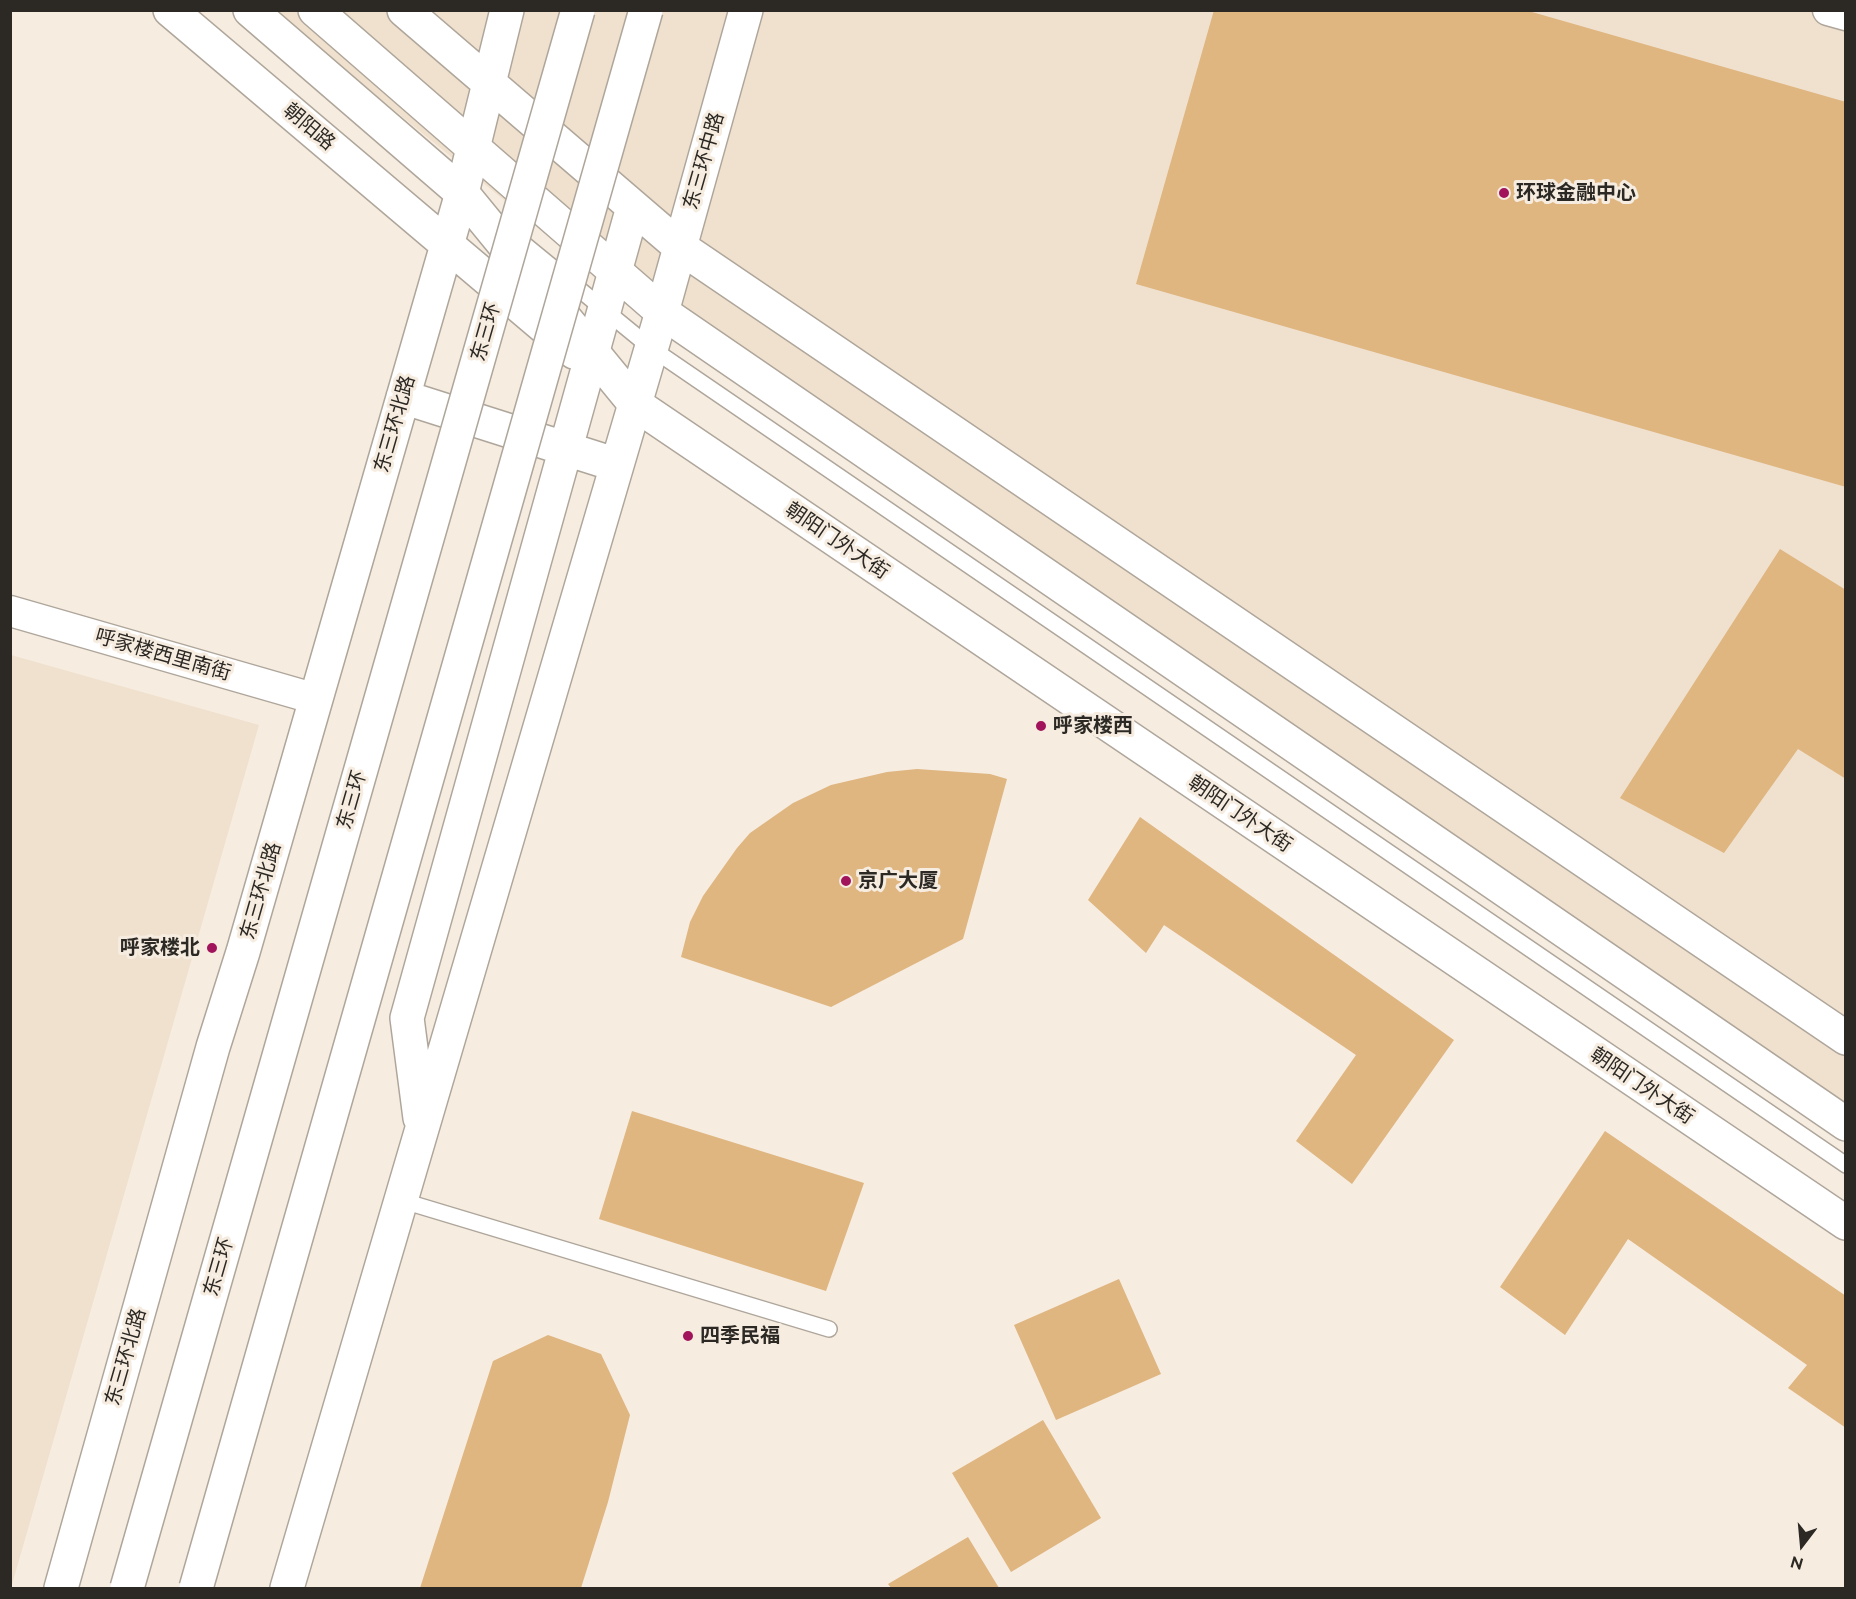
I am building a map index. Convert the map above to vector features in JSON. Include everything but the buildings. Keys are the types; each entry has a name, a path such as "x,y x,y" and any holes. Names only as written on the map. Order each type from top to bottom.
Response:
{"main road":[{"name":"朝阳路","path":"170,10 447,244 591,359"},
{"path":"250,10 462,193 591,359"},
{"path":"315,10 662,312 1845,1124"},
{"path":"404,10 680,247 1845,1038"},
{"path":"489,84 507,10"},
{"name":"东三环","path":"127,1588 578,10"},
{"path":"196,1588 646,10"},
{"name":"东三环中路","path":"634,404 746,10"},
{"name":"东三环北路","path":"61,1588 210,1058 243,952 462,193 489,84"},
{"path":"421,1131 407,1018 633,207"},
{"name":"朝阳门外大街","path":"591,359 634,404 1845,1223"},
{"path":"403,397 617,465"},
{"path":"287,1588 634,404"}],"street":[{"path":"1828,10 1845,15"},
{"name":"呼家楼西里南街","path":"10,612 316,699"}],"lane":[{"path":"462,193 651,348 1845,1165"},
{"path":"400,1200 829,1329"}],"shaded area":[{"path":"273,11 1845,11 1845,1127 576,259"},
{"path":"11,655 259,725 10,1588"}],"place":[{"name":"环球金融中心","path":"1504,193"},
{"name":"呼家楼西","path":"1041,726"},
{"name":"京广大厦","path":"846,881"},
{"name":"呼家楼北","path":"212,948"},
{"name":"四季民福","path":"688,1336"}]}
